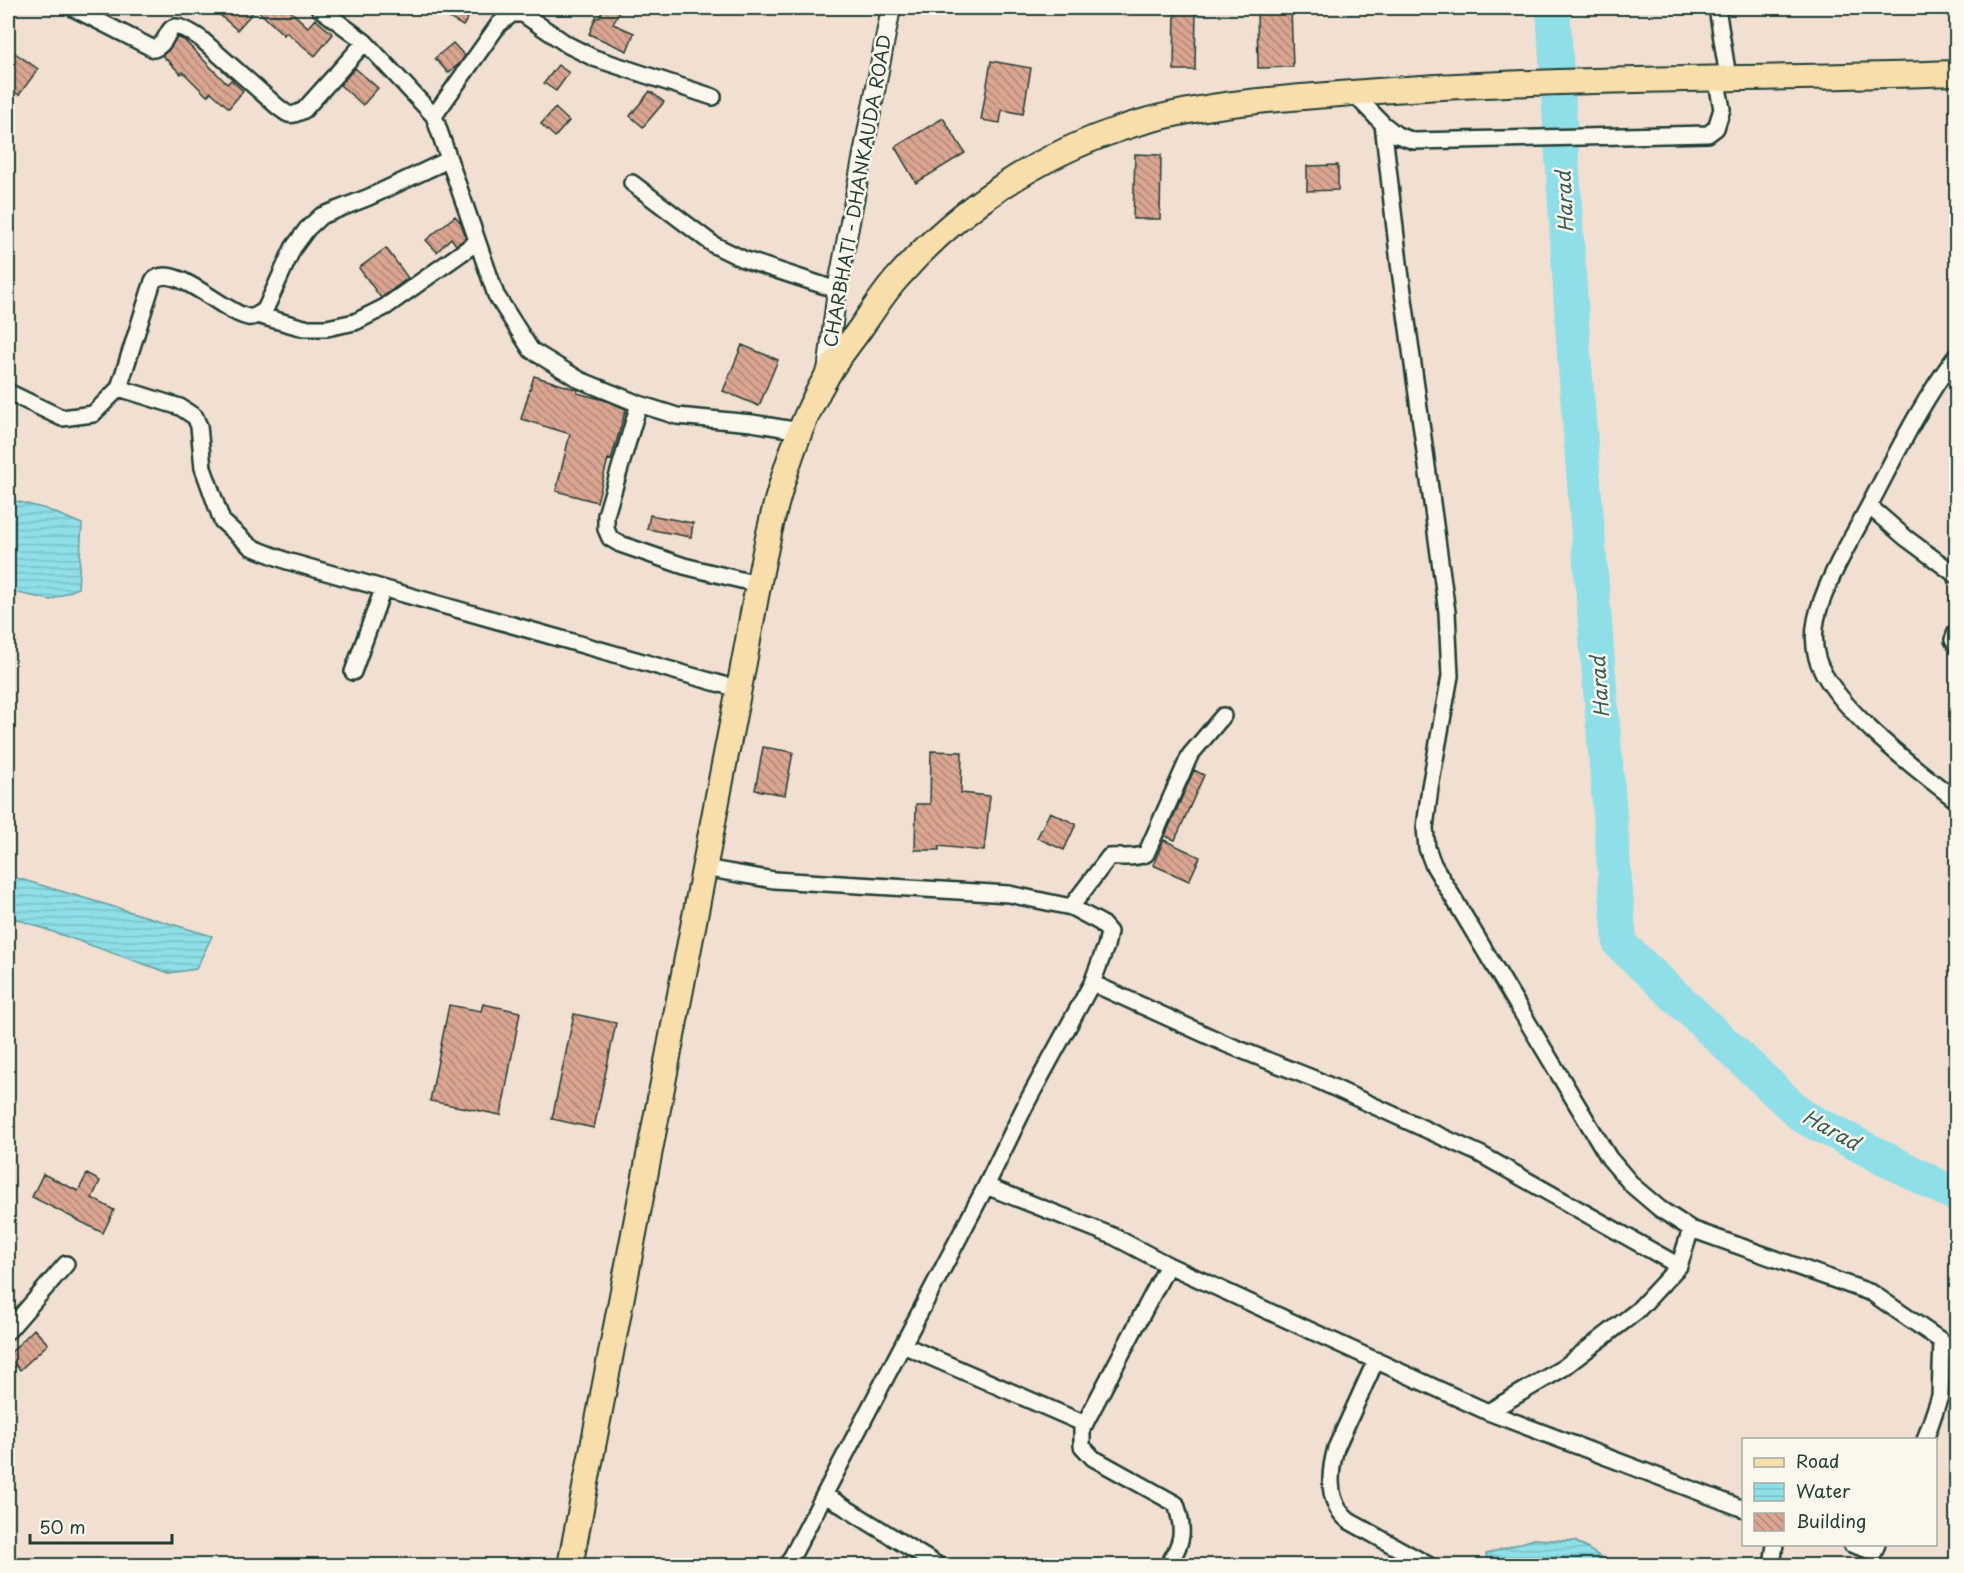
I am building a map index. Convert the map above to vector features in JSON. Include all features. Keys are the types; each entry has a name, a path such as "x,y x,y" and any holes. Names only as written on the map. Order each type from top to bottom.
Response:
{"main road":[{"path":"570,1566 756,593 775,509 800,431 827,375 896,279 952,222 1027,172 1076,146 1113,131 1174,113 1232,104 1422,88 1722,77 1956,73"}],"street":[{"path":"73,8 154,50 160,47 169,31 174,27 186,28 278,107 293,116 304,110 365,42"},
{"path":"319,8 365,42 434,116 496,295 531,350 580,380 639,404 677,416 752,423 800,431"},
{"name":"CHARBHATI - DHANKAUDA ROAD","path":"827,375 837,291 891,8"},
{"path":"1353,93 1383,124 1397,135 1414,141 1708,134 1716,128 1722,110 1717,8"},
{"path":"434,116 499,24 512,14 523,14 568,45 594,58 713,97"},
{"path":"1383,124 1447,612 1450,676 1425,828 1427,848 1433,864 1609,1158 1633,1186 1660,1209 1691,1229 1872,1293 1956,1351"},
{"path":"8,392 62,418 93,414 119,388 153,280 156,277 162,275 176,277 238,313 250,317 257,315 265,310 293,248 307,229 321,216 369,197 448,160"},
{"path":"632,183 714,245 743,259 837,291"},
{"path":"257,315 304,328 327,328 355,322 385,307 477,242"},
{"path":"1956,356 1917,415 1835,571 1822,600 1814,639 1818,660 1847,706 1919,771 1956,800"},
{"path":"119,388 180,407 195,417 199,426 203,468 222,521 251,547 287,561 383,589 738,689"},
{"path":"639,404 606,515 606,529 610,538 620,544 756,593"},
{"path":"1869,506 1906,538 1956,575"},
{"path":"353,672 383,589"},
{"path":"1956,632 1953,640 1956,645"},
{"path":"1071,907 1109,857 1136,858 1146,854 1190,756 1223,716"},
{"path":"705,868 774,880 1009,894 1071,907 1101,923 1109,932 1092,983 1027,1102 986,1186 787,1566"},
{"path":"1092,983 1226,1044 1317,1080 1480,1154 1679,1266"},
{"path":"986,1186 1113,1236 1168,1265 1488,1412 1742,1509"},
{"path":"1488,1412 1563,1368 1637,1311 1679,1266 1691,1229"},
{"path":"8,1331 66,1264"},
{"path":"1167,1566 1177,1551 1181,1538 1182,1522 1176,1504 1093,1458 1082,1446 1082,1429 1168,1265"},
{"path":"1925,1438 1940,1396 1942,1341"},
{"path":"903,1345 1085,1424"},
{"path":"1376,1360 1336,1448 1332,1462 1333,1499 1339,1513 1349,1521 1430,1566"},
{"path":"825,1495 939,1566"},
{"path":"1772,1566 1775,1546"},
{"path":"1855,1546 1874,1551 1876,1546"}],"water":[{"path":"8,499 46,509 82,524 78,588 51,600 8,591"},
{"path":"10,876 212,936 196,969 169,973 8,916 8,878"},
{"path":"1534,1539 1575,1541 1614,1565 1488,1565 1486,1554"}],"building":[{"path":"212,8 287,8 308,27 315,19 333,34 315,56 286,32 284,35 256,9 237,30"},
{"path":"432,8 474,8 463,26"},
{"path":"604,8 621,8 613,24 634,33 627,51 589,34 596,17 599,18"},
{"path":"1175,8 1196,8 1195,70 1174,70"},
{"path":"1257,8 1291,8 1293,67 1258,68"},
{"path":"177,37 184,40 227,84 231,80 243,91 229,108 211,92 207,96 162,55 168,51"},
{"path":"453,43 465,56 448,73 435,58"},
{"path":"15,53 38,69 19,95 8,87 8,63"},
{"path":"991,61 1031,68 1023,114 1002,110 1000,123 981,120"},
{"path":"558,65 569,73 556,91 544,83"},
{"path":"355,68 378,88 363,105 340,85"},
{"path":"650,91 664,102 643,127 630,116"},
{"path":"555,108 569,121 555,137 541,124"},
{"path":"943,118 965,153 916,183 895,147"},
{"path":"1135,154 1161,155 1160,219 1133,219"},
{"path":"1338,165 1338,190 1307,191 1307,166"},
{"path":"455,216 461,223 466,238 456,245 451,238 437,252 426,240"},
{"path":"386,248 408,278 381,298 359,268"},
{"path":"742,345 778,360 759,406 723,391"},
{"path":"534,376 626,409 611,460 608,459 597,502 556,491 570,434 521,419"},
{"path":"650,515 693,523 691,537 647,529"},
{"path":"763,747 793,752 785,795 755,790"},
{"path":"931,751 962,752 961,793 990,796 984,851 939,846 939,850 915,850 916,804 930,804"},
{"path":"1194,770 1204,775 1175,840 1165,836"},
{"path":"1050,812 1076,824 1064,850 1037,838"},
{"path":"1164,840 1200,857 1189,881 1153,865"},
{"path":"483,1004 520,1012 501,1115 430,1101 449,1005 481,1011"},
{"path":"574,1014 616,1023 594,1128 552,1119"},
{"path":"43,1174 78,1191 87,1174 100,1181 92,1198 114,1210 103,1233 32,1197"},
{"path":"34,1329 48,1344 20,1370 8,1355"}],"waterway":[{"name":"Harad","path":"1553,8 1574,355 1620,944 1802,1116 1956,1195"}]}
